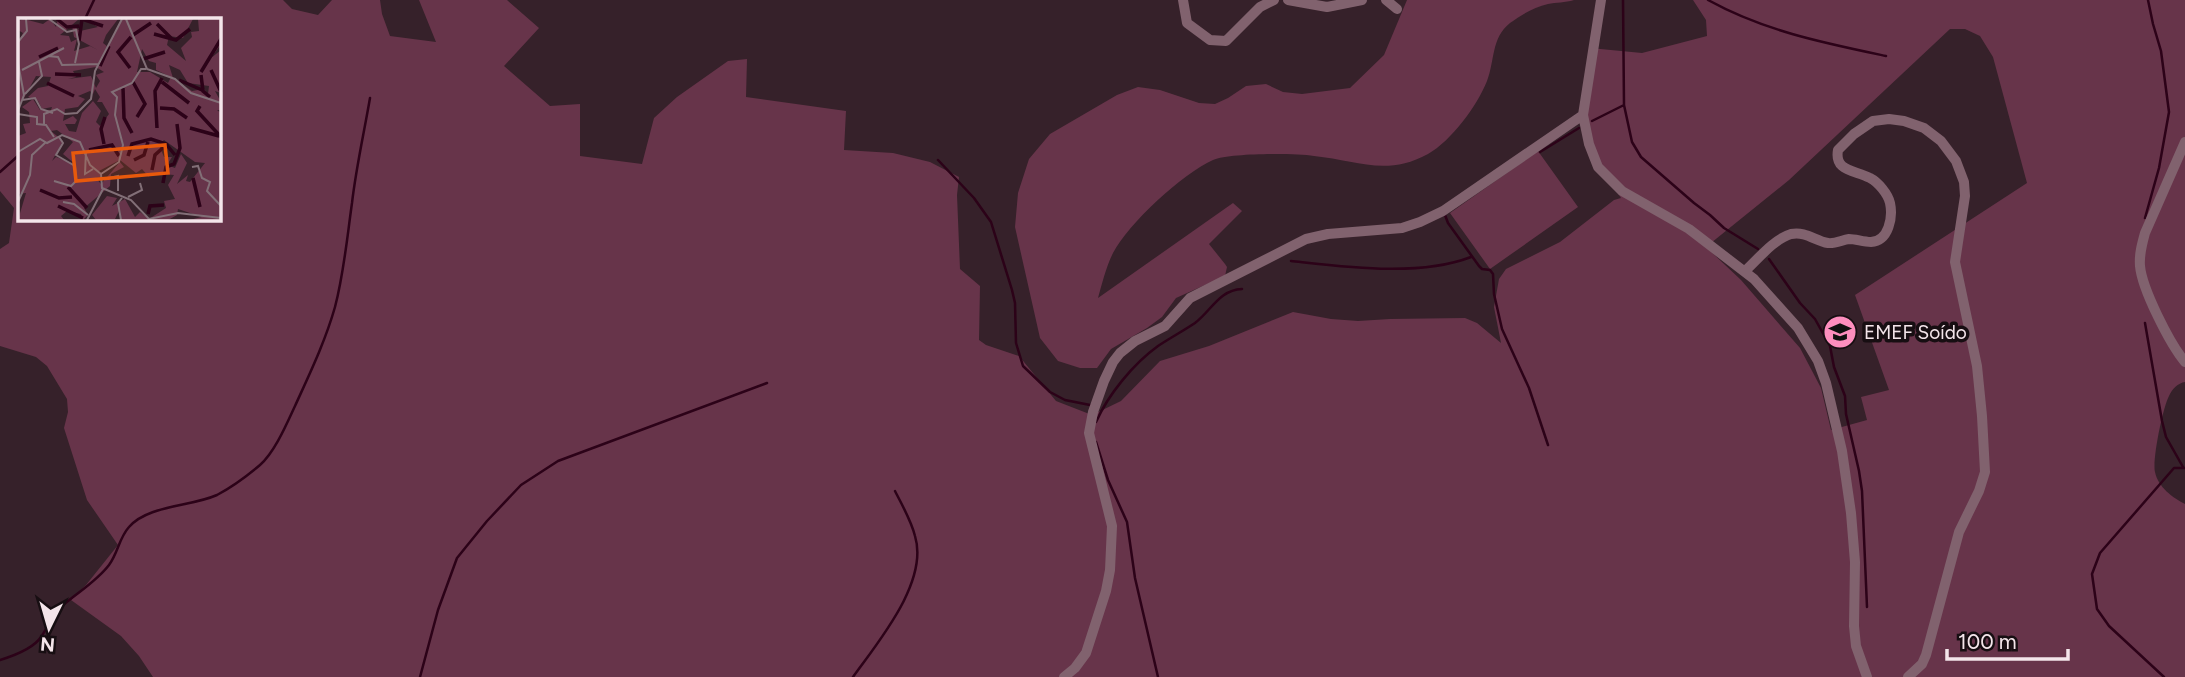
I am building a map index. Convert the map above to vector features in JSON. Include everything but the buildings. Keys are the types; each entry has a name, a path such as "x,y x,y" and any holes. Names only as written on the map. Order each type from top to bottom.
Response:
{"street":[{"path":"1183,0 1187,23 1210,40 1226,41 1260,6 1274,0"},
{"path":"1288,0 1327,7 1362,0"},
{"path":"1386,0 1397,9"},
{"path":"1601,0 1583,115 1593,158 1612,183 1622,191 1689,229 1745,271 1782,308 1818,361 1842,451 1855,562 1856,646 1867,677"},
{"path":"1064,677 1086,653 1110,570 1112,526 1089,433 1104,381 1112,362 1120,353 1135,341 1165,326 1189,298 1306,239 1328,234 1402,228 1443,211 1583,115"},
{"path":"1745,271 1777,242 1793,234 1808,235 1832,243 1851,239 1870,242 1884,235 1890,216 1887,195 1871,178 1846,169 1837,158 1838,150 1866,124 1881,119 1916,124 1941,141 1956,161 1965,189 1956,272 1966,307 1977,366 1984,472 1979,491 1959,532 1926,655 1922,664 1908,677"},
{"path":"2185,142 2145,233 2140,266 2145,285 2165,331 2185,362"}],"shaded area":[{"path":"0,0 283,0 292,9 318,15 332,0 380,0 390,36 436,42 419,0 507,0 539,28 504,66 550,106 580,104 580,156 642,164 654,118 677,97 728,61 747,59 746,97 846,111 844,150 893,153 930,162 959,177 957,195 960,269 980,286 979,340 1019,356 1056,401 1092,415 1121,401 1160,361 1209,346 1293,312 1358,321 1465,318 1477,323 1501,343 1494,307 1499,279 1506,269 1560,242 1614,200 1621,198 1585,143 1590,48 1642,53 1707,36 1706,20 1693,0 2185,0 2185,382 2170,393 2154,466 2163,487 2185,504 2185,677 153,677 121,636 71,600 118,545 87,500 64,428 68,412 67,399 47,366 36,357 0,346 0,249 9,243 14,208 0,191","holes":["1950,29 1965,29 1980,36 1993,57 2027,183 1855,295 1889,390 1861,397 1867,420 1831,430 1821,388 1800,348 1741,280 1706,247 1789,180"]},
{"path":"1407,0 1574,0 1538,7 1504,29 1496,43 1490,73 1477,101 1446,141 1413,161 1385,166 1304,155 1262,154 1213,160 1187,176 1143,214 1121,241 1108,264 1098,298 1233,203 1242,211 1209,244 1227,267 1225,276 1176,298 1162,317 1111,349 1097,368 1080,368 1058,361 1040,338 1015,227 1018,193 1029,159 1050,134 1117,95 1138,87 1160,90 1199,103 1215,104 1246,86 1266,84 1283,92 1302,94 1350,88 1384,55"},
{"path":"1538,151 1578,207 1490,269 1450,213"}],"waterway":[{"path":"85,18 94,0"},
{"path":"1623,0 1624,105 1632,142 1641,157 1694,203 1724,228 1758,249"},
{"path":"1708,0 1773,28 1886,56"},
{"path":"2145,218 2159,168 2169,112 2161,51 2148,0"},
{"path":"0,660 33,645 41,637 59,610 109,565 126,531 137,520 158,510 217,495 250,473 271,453 312,369 335,307 370,98"},
{"path":"1592,121 1624,105"},
{"path":"1540,152 1579,128"},
{"path":"0,172 18,156"},
{"path":"938,160 974,198 991,222 1015,303 1016,343 1023,366 1050,392 1065,400 1090,405"},
{"path":"1445,215 1479,266 1493,274 1494,294 1502,329 1529,388 1548,445"},
{"path":"1291,261 1358,268 1406,269 1451,263 1471,257"},
{"path":"1769,259 1800,303 1815,319 1830,346 1834,367 1845,396 1846,414 1862,491 1867,607"},
{"path":"1096,422 1114,391 1139,362 1158,346 1195,323 1227,293 1242,289"},
{"path":"2145,323 2166,437 2183,467"},
{"path":"420,677 438,610 457,558 521,485 558,461 767,383"},
{"path":"1096,442 1108,480 1127,522 1135,578 1158,677"},
{"path":"2164,677 2109,626 2097,609 2092,574 2100,553 2174,468 2185,468"},
{"path":"853,677 899,611 915,573 915,536 895,491"}],"place":[{"name":"EMEF Soído","path":"1840,332"}]}
